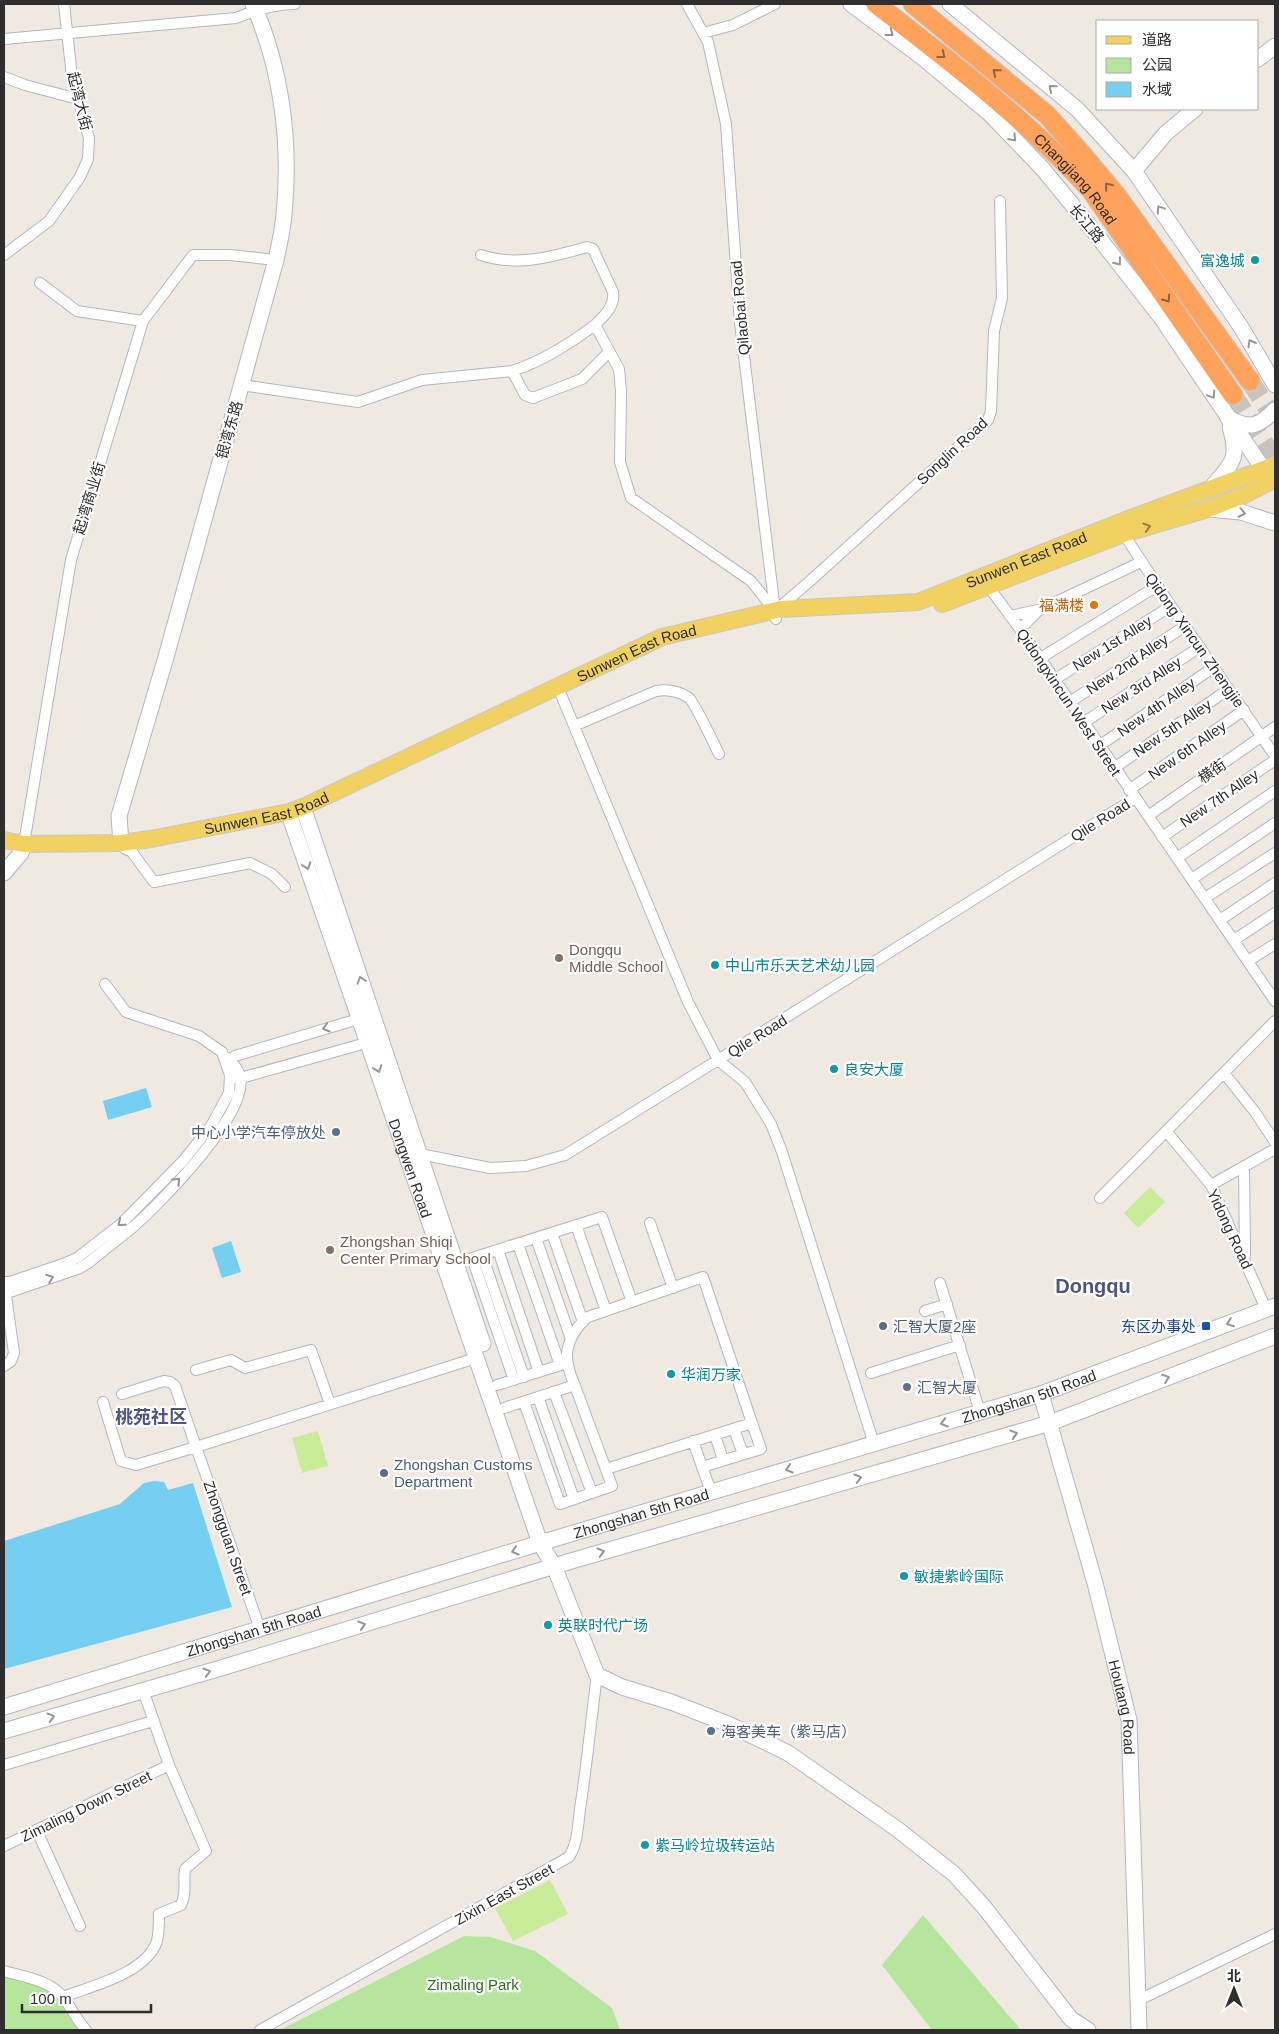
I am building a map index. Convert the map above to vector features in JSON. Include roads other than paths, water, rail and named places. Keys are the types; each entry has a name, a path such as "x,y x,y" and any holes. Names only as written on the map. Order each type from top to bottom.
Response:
{"highway":[{"name":"Changjiang Road","path":"876,4 978,83 1065,162 1091,190 1233,395"},
{"name":"Changjiang Road","path":"914,4 1047,115 1082,154 1117,196 1250,381"}],"main road":[{"name":"长江路","path":"851,4 923,58 990,114 1042,168 1160,316 1228,418 1272,476"},
{"path":"950,4 1077,109 1134,171 1242,327 1275,385"},
{"name":"银湾东路","path":"125,845 119,816 242,385 276,260 284,214 286,156 280,90 270,45 255,7"},
{"path":"1259,58 1275,46"},
{"path":"1134,171 1166,133 1194,110"},
{"path":"1228,418 1244,426 1258,424 1275,410"},
{"path":"1210,488 1234,458 1234,441 1228,418"},
{"name":"Sunwen East Road","path":"125,845 289,812 304,807 662,637 775,615 920,612 985,582 1120,529 1210,488 1272,476"},
{"name":"Sunwen East Road","path":"1120,529 1208,509 1244,495 1272,476"},
{"path":"1208,509 1241,512 1275,523"},
{"name":"Sunwen East Road","path":"11,850 125,845 299,818 560,692 665,645 775,615"},
{"name":"Dongwen Road","path":"299,818 366,1016 420,1154 497,1386 545,1542"},
{"path":"4,873 11,850"},
{"name":"Dongwen Road","path":"375,1040 476,1358 545,1542"},
{"name":"Zhongshan 5th Road","path":"4,1707 545,1542 1041,1394 1270,1308"},
{"name":"Zhongshan 5th Road","path":"4,1731 554,1566 1050,1423 1275,1336"},
{"name":"Houtang Road","path":"1041,1394 1095,1583 1129,1720 1139,2030"},
{"path":"545,1542 597,1675 622,1687 671,1702 728,1724 788,1753 897,1829 954,1874 984,1907 1071,2019 1088,2030"}],"street":[{"name":"起湾大街","path":"4,255 49,221 88,159 89,138 72,77 64,4"},
{"path":"4,39 236,18 255,7 295,4"},
{"name":"Qilaobai Road","path":"687,4 708,42 726,124 740,323 775,615"},
{"path":"703,33 732,25 774,4"},
{"path":"4,77 25,85 78,99"},
{"name":"Songlin Road","path":"775,615 988,420 991,411 994,331 1002,298 1000,201"},
{"path":"242,385 358,402 422,380 512,371 560,350 596,325 608,311 614,299 609,283 593,249 590,247 546,259 521,261 496,260 481,255"},
{"name":"起湾商业街","path":"11,850 70,560 143,321 193,255 230,255 276,260"},
{"path":"40,284 77,311 143,321"},
{"path":"596,325 619,369 621,391 620,462 631,498 750,581 775,615"},
{"path":"512,371 525,395 533,398 582,379 609,352"},
{"name":"Qidong Xincun Zhengjie","path":"1120,529 1157,586 1275,756"},
{"path":"1010,616 1039,610 1141,562"},
{"name":"Qidongxincun West Street","path":"985,582 1020,629 1275,1001"},
{"path":"1039,659 1157,586"},
{"name":"New 1st Alley","path":"1054,680 1171,606"},
{"path":"1020,629 1039,610"},
{"name":"New 2nd Alley","path":"1070,702 1185,626"},
{"name":"New 3rd Alley","path":"1083,723 1200,647"},
{"name":"New 4th Alley","path":"1099,746 1214,667"},
{"name":"New 5th Alley","path":"1114,768 1229,689"},
{"path":"574,726 656,691 678,692 691,700 719,754"},
{"name":"Qile Road","path":"560,692 688,1002 718,1060 1132,794"},
{"name":"New 6th Alley","path":"1132,794 1244,710"},
{"name":"横街","path":"1148,816 1275,726"},
{"name":"New 7th Alley","path":"1162,836 1275,760"},
{"path":"1177,858 1275,791"},
{"path":"1192,879 1275,823"},
{"path":"125,845 154,882 250,863 272,874 285,887"},
{"path":"1205,898 1275,853"},
{"path":"1220,920 1275,883"},
{"path":"1234,940 1275,913"},
{"path":"1248,962 1275,944"},
{"path":"105,984 126,1012 199,1036 222,1052 230,1068 241,1078"},
{"path":"4,1366 11,1361 14,1353 4,1282 18,1280 77,1258 121,1224 183,1161 211,1126 229,1093 230,1068 235,1056 366,1016"},
{"path":"1100,1198 1275,1021"},
{"path":"241,1078 375,1040"},
{"path":"420,1154 490,1168 526,1166 564,1155 718,1060 745,1082 771,1124 782,1152 874,1444"},
{"path":"5,1294 80,1268 133,1227 203,1154 221,1130 238,1097 241,1078 234,1065 230,1068"},
{"path":"1224,1073 1256,1112 1275,1142"},
{"name":"Yidong Road","path":"1166,1131 1211,1185 1245,1261 1270,1308"},
{"path":"1211,1185 1275,1149"},
{"path":"1244,1166 1245,1261"},
{"path":"519,1378 482,1255 602,1217 632,1302"},
{"path":"650,1222 673,1288"},
{"path":"576,1225 606,1311"},
{"path":"552,1232 583,1322"},
{"path":"536,1238 571,1339"},
{"path":"518,1244 564,1364 575,1385 612,1486 560,1504 524,1402"},
{"path":"498,1250 539,1372"},
{"path":"564,1364 571,1339 588,1317 703,1277 761,1449 702,1467"},
{"path":"940,1283 980,1412"},
{"path":"925,1311 947,1304"},
{"path":"871,1373 960,1345"},
{"path":"196,1370 231,1360 245,1368 311,1350 330,1404"},
{"path":"103,1402 121,1461 136,1465 476,1358"},
{"path":"497,1386 564,1364"},
{"name":"Zhongguan Street","path":"122,1394 164,1381 170,1382 175,1386 260,1629"},
{"path":"504,1408 575,1385"},
{"path":"554,1392 592,1493"},
{"path":"538,1397 574,1499"},
{"path":"606,1469 752,1423"},
{"path":"734,1429 743,1454"},
{"path":"715,1435 723,1460"},
{"path":"693,1441 711,1492"},
{"name":"Zixin East Street","path":"260,2030 569,1857 573,1851 576,1839 587,1766 597,1675"},
{"path":"61,1995 132,1971 150,1953 157,1942 159,1914 181,1905 186,1890 183,1878 185,1869 206,1851 169,1764 143,1690"},
{"path":"4,1765 153,1721"},
{"name":"Zimaling Down Street","path":"4,1846 169,1764"},
{"path":"37,1830 80,1926"},
{"path":"1139,2000 1275,1934"},
{"path":"4,1971 50,1986 61,1995 75,2018 86,2030"}],"water":[{"path":"146,1088 152,1107 108,1120 103,1101"},
{"path":"231,1241 241,1272 222,1278 212,1248"},
{"path":"164,1482 168,1490 193,1483 232,1607 4,1669 4,1541 120,1504 144,1483"}],"tunnel":[{"path":"1250,381 1275,420"},
{"path":"1233,395 1275,460"}],"place":[{"name":"富逸城","path":"1255,260"},
{"name":"福满楼","path":"1094,605"},
{"name":"Dongqu Middle School","path":"559,958"},
{"name":"中山市乐天艺术幼儿园","path":"715,965"},
{"name":"良安大厦","path":"834,1069"},
{"name":"中心小学汽车停放处","path":"336,1132"},
{"name":"Zhongshan Shiqi Center Primary School","path":"330,1250"},
{"name":"汇智大厦2座","path":"883,1326"},
{"name":"东区办事处","path":"1206,1326"},
{"name":"华润万家","path":"671,1374"},
{"name":"汇智大厦","path":"907,1387"},
{"name":"Zhongshan Customs Department","path":"384,1473"},
{"name":"敏捷紫岭国际","path":"904,1576"},
{"name":"英联时代广场","path":"548,1625"},
{"name":"海客美车（紫马店）","path":"711,1731"},
{"name":"紫马岭垃圾转运站","path":"645,1845"}],"district":[{"name":"Dongqu","path":"1093,1286"},
{"name":"桃苑社区","path":"151,1417"}],"park label":[{"name":"Zimaling Park","path":"473,1984"}]}
